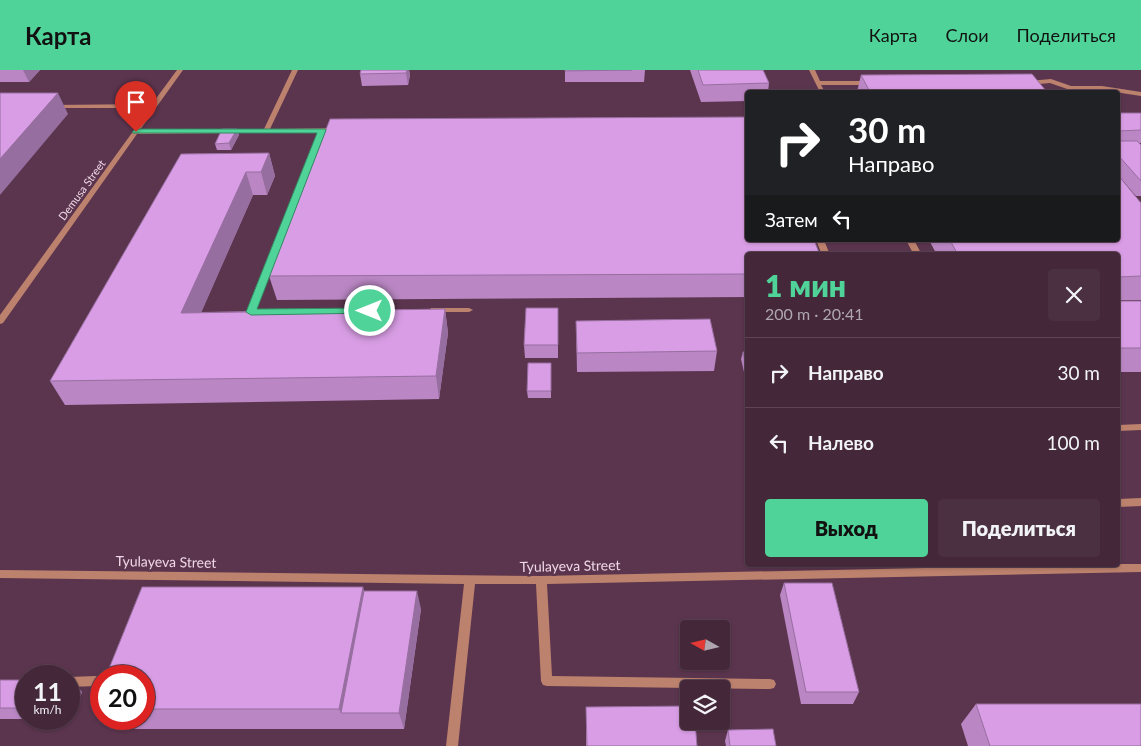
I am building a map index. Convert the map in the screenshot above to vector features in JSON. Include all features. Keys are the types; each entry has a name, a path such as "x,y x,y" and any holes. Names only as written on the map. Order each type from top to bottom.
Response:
{"street":[{"name":"Demusa Street","path":"0,321 180,70"},
{"path":"266,130 295,70"},
{"path":"812,70 821,90"},
{"path":"1022,86 1051,81 1070,88 1115,90"},
{"path":"817,83 875,83"},
{"path":"1120,91 1141,94"},
{"path":"48,106 153,106"},
{"path":"271,312 251,312 322,130"},
{"path":"136,132 342,130"},
{"path":"430,310 469,310"},
{"path":"1120,428 1141,428"},
{"path":"1120,503 1141,502"},
{"name":"Tyulayeva Street","path":"0,574 470,581 1076,567 1141,568"},
{"path":"541,580 547,681 770,684"}],"lane":[{"path":"452,746 470,581"}],"building":[{"path":"361,70 407,70 406,73 360,74"},
{"path":"565,70 632,70 565,71"},
{"path":"698,70 763,70 769,83 703,85"},
{"path":"1032,74 1045,90 869,90 861,75"},
{"path":"0,93 58,93 0,159"},
{"path":"1120,113 1141,113 1141,130 1120,131"},
{"path":"745,117 745,242 815,242 819,252 745,252 745,274 269,276 330,119"},
{"path":"222,129 237,129 229,143 215,144"},
{"path":"1120,141 1137,141 1141,145 1141,181 1120,157"},
{"path":"269,153 261,172 246,172 181,313 445,309 436,376 50,381 181,154"},
{"path":"1120,177 1141,203 1141,276 1120,277 1120,252 956,252 951,242 1120,242"},
{"path":"1120,301 1141,301 1141,348 1120,348"},
{"path":"526,308 558,308 558,345 524,345"},
{"path":"710,319 717,351 577,353 576,321"},
{"path":"528,363 551,363 551,391 527,391"},
{"path":"784,583 832,583 859,692 806,692"},
{"path":"142,587 363,587 339,709 155,709 155,665 110,665"},
{"path":"364,591 417,591 399,713 341,713"},
{"path":"0,680 15,680 15,708 0,708"},
{"path":"976,704 1141,704 1141,746 990,746"},
{"path":"680,706 680,730 696,730 697,746 587,746 586,707"},
{"path":"773,729 776,746 730,746 728,730"}],"route":[{"path":"136,132 322,130 251,312 370,311"}]}
